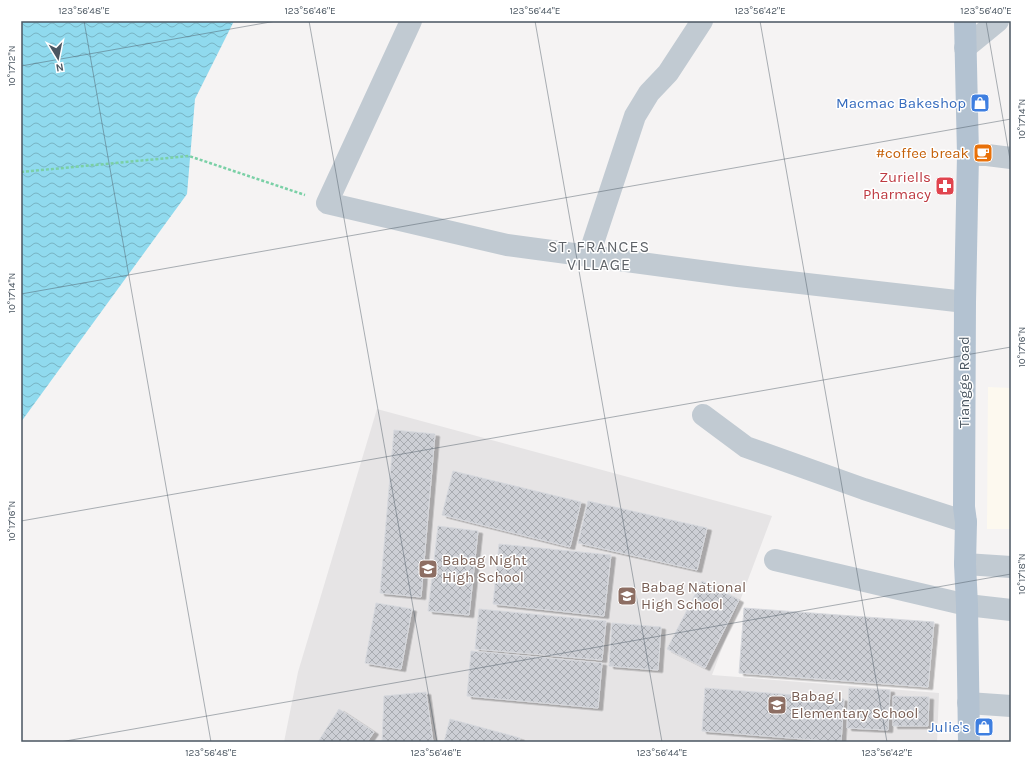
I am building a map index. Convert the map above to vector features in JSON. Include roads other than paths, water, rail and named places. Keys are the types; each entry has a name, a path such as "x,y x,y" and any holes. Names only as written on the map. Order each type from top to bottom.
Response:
{"main road":[{"name":"Tiangge Road","path":"965,21 968,155 965,302 964,507 966,522 965,564 967,605 968,742"}],"street":[{"path":"410,21 327,203 507,245 738,276 965,302"},
{"path":"588,255 635,116 649,94 668,73 702,21"},
{"path":"965,48 998,21"},
{"path":"968,155 987,155 1011,158"},
{"path":"703,415 746,447 864,489 966,522"},
{"path":"775,560 967,605 1011,610"},
{"path":"965,564 1011,567"},
{"path":"968,703 1011,706"}],"water":[{"path":"21,21 234,21 195,99 187,194 21,422"}],"place":[{"name":"Macmac Bakeshop","path":"980,103"},
{"name":"#coffee break","path":"983,153"},
{"name":"Zuriells Pharmacy","path":"945,186"},
{"name":"Babag Night High School","path":"428,569"},
{"name":"Babag National High School","path":"627,596"},
{"name":"Babag I Elementary School","path":"777,705"},
{"name":"Julie's","path":"984,727"}],"district":[{"name":"ST. FRANCES VILLAGE","path":"599,255"}]}
